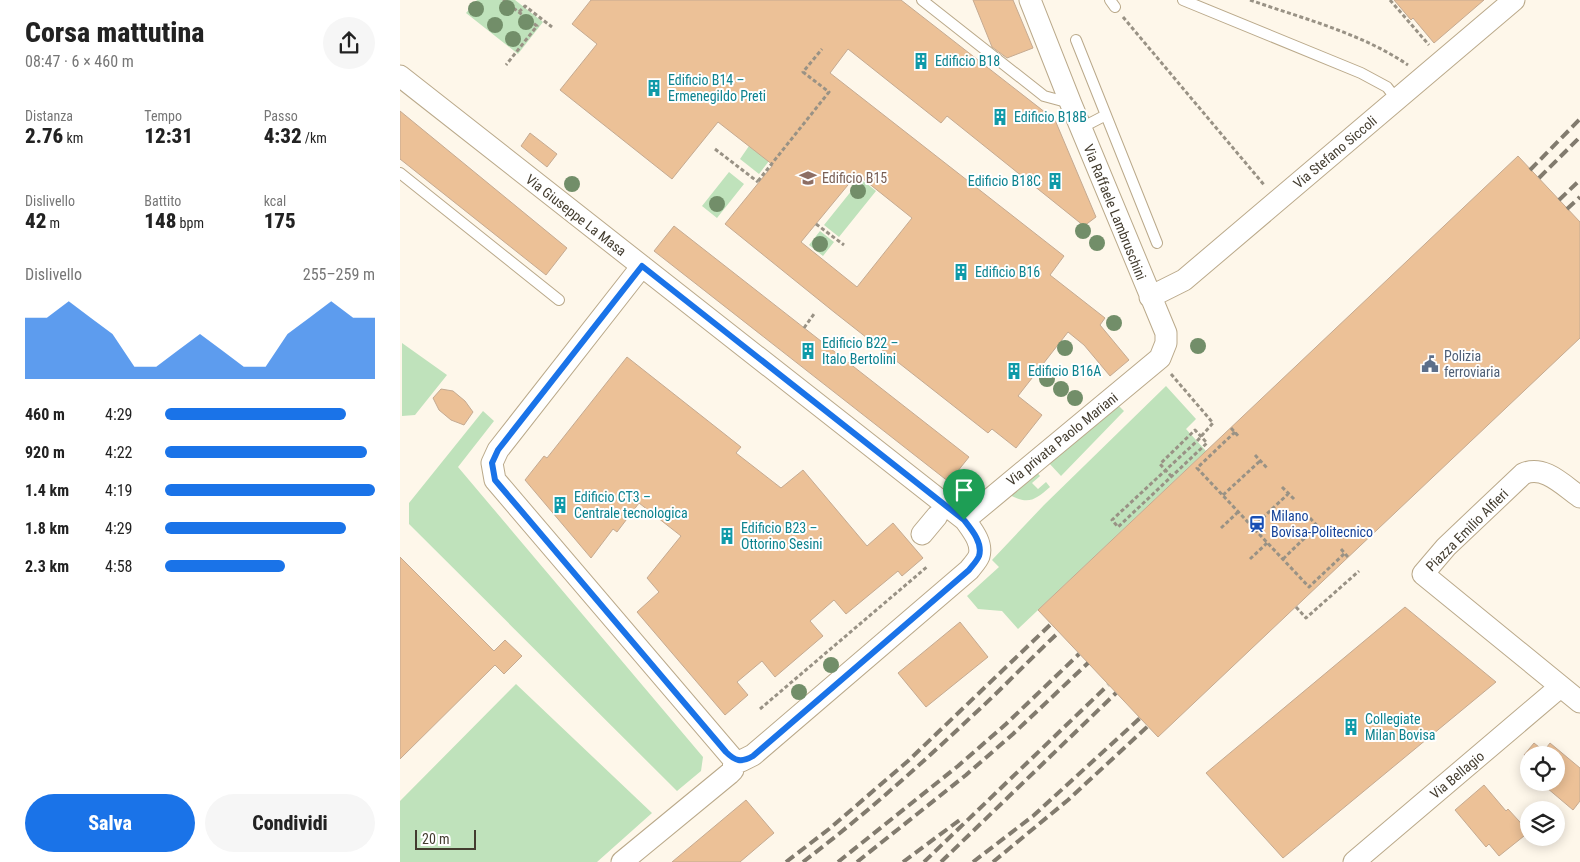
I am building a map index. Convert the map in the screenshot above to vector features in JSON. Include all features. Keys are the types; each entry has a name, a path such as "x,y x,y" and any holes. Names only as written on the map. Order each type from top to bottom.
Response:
{"street":[{"name":"Via Raffaele Lambruschini","path":"1030,0 1150,297"},
{"name":"Via Stefano Siccoli","path":"1150,297 1184,280 1514,0"},
{"name":"Via Giuseppe La Masa","path":"400,76 964,520"},
{"path":"642,266 498,450 492,463 495,480 734,760 740,761 753,756 969,570 979,556 979,544 974,533 964,520"},
{"name":"Via privata Paolo Mariani","path":"964,520 1160,358 1166,343 1166,333 1150,297"},
{"name":"Piazza Emilio Alfieri","path":"1580,497 1543,472 1529,471 1523,474 1446,547 1423,574 1580,702"},
{"path":"922,534 937,516"},
{"name":"Via Bellagio","path":"1354,862 1560,687"},
{"path":"622,862 729,774 733,770 734,760"}],"lane":[{"path":"922,0 1044,96 1071,104"},
{"path":"1183,0 1361,72 1386,87 1397,100"},
{"path":"1076,40 1157,243"},
{"name":"Via Raffaele Lambruschini","path":"1081,128 1106,115"},
{"path":"400,173 559,300"}],"path":[{"path":"503,0 537,26 506,64"},
{"path":"1250,0 1368,42 1388,51 1413,68"},
{"path":"1390,0 1442,61"},
{"path":"1112,3 1278,201"},
{"path":"519,12 525,6 552,27"},
{"path":"715,149 758,182 829,92 803,72 822,49"},
{"path":"816,224 844,245"},
{"path":"804,328 814,314"},
{"path":"1170,373 1213,423 1201,437 1112,520 1118,527 1172,476 1206,442 1201,437 1195,430 1160,464 1172,476"},
{"path":"1231,428 1239,437"},
{"path":"1235,432 1198,468 1309,587 1345,553"},
{"path":"1255,455 1267,468"},
{"path":"1223,495 1260,461"},
{"path":"1282,487 1294,500"},
{"path":"1253,527 1288,494"},
{"path":"1221,528 1238,512"},
{"path":"1310,518 1324,533"},
{"path":"1283,559 1317,526"},
{"path":"1250,559 1267,543"},
{"path":"1341,549 1348,557"},
{"path":"760,709 928,566"},
{"path":"1296,607 1306,618 1358,571"}],"green space":[{"path":"477,0 515,0 543,22 518,54 466,13"},
{"path":"749,146 769,161 759,174 740,159"},
{"path":"729,172 744,184 717,218 702,206"},
{"path":"861,179 876,191 839,237 824,225"},
{"path":"820,231 834,242 823,256 809,245"},
{"path":"402,343 447,375 415,415 402,416"},
{"path":"1166,386 1196,419 1186,429 1206,451 1018,629 1002,611 978,609 967,596 999,567 992,560 1044,505"},
{"path":"1117,404 1124,411 1061,476 1048,462"},
{"path":"483,411 494,421 458,467 703,757 701,771 677,791 409,524 409,503"},
{"path":"1036,471 1040,476 1032,483 1038,489 1046,482 1050,487 1044,492 1030,500 1021,500 1008,494"},
{"path":"516,684 652,813 597,862 400,862 400,801"}],"building":[{"path":"591,0 901,0 1055,120 1096,217 1084,226 947,116 941,123 848,49 830,73 1064,256 1050,275 1105,318 1100,325 1129,360 1110,376 1084,345 1068,332 1018,396 1042,415 1016,448 992,429 988,433 725,224 773,165 718,122 672,179 560,90 597,44 572,24","holes":["857,174 912,218 857,287 801,242"]},
{"path":"973,0 1013,0 1033,48 1007,58 992,47"},
{"path":"1394,0 1484,0 1434,43 1413,18 1411,20"},
{"path":"400,111 567,248 546,275 400,159"},
{"path":"530,133 557,154 547,167 521,146"},
{"path":"1518,156 1580,222 1580,338 1158,737 1038,610"},
{"name":"Edificio B22 – Italo Bertolini","path":"674,226 969,457 949,482 654,251"},
{"name":"Edificio B23 – Ottorino Sesini","path":"627,357 741,447 736,453 781,488 803,470 867,546 893,523 923,558 902,576 898,571 846,614 834,600 810,621 823,636 775,677 762,661 737,682 748,695 725,715 637,612 659,592 647,578 681,536 639,503 617,532 613,529 591,558 525,480 544,456 547,458"},
{"path":"441,389 453,391 465,401 473,412 464,425 451,420 439,410 433,398"},
{"path":"400,557 494,651 505,640 522,656 504,674 495,665 400,759"},
{"name":"Collegiate Milan Bovisa","path":"1405,607 1496,682 1283,858 1206,773"},
{"path":"960,622 988,657 926,707 898,673"},
{"path":"1565,756 1580,768 1580,801 1573,810 1565,801 1551,791 1565,791"},
{"path":"1484,785 1506,811 1508,809 1520,822 1520,839 1499,856 1489,844 1486,847 1455,810"},
{"path":"746,800 774,833 740,862 672,862"}],"railway":[{"path":"1530,170 1580,119"},
{"path":"1539,178 1580,137"},
{"path":"1559,200 1580,180"},
{"path":"1567,209 1580,197"},
{"path":"786,862 829,829 908,761 1051,624"},
{"path":"803,862 847,828 910,773 982,707 1059,632"},
{"path":"838,862 958,766 1006,724 1079,654"},
{"path":"857,862 966,775 1013,734 1088,663"},
{"path":"924,862 1108,685"},
{"path":"941,862 1116,693"},
{"path":"973,862 1033,816 1140,718"},
{"path":"993,862 1068,800 1148,726"},
{"path":"903,862 961,819"}],"place":[{"name":"Edificio B18","path":"921,61"},
{"name":"Edificio B14 – Ermenegildo Preti","path":"654,88"},
{"name":"Edificio B18B","path":"1000,117"},
{"name":"Edificio B15","path":"808,178"},
{"name":"Edificio B18C","path":"1055,181"},
{"name":"Edificio B16","path":"961,272"},
{"name":"Edificio B22 – Italo Bertolini","path":"808,351"},
{"name":"Polizia ferroviaria","path":"1430,364"},
{"name":"Edificio B16A","path":"1014,371"},
{"name":"Edificio CT3 – Centrale tecnologica","path":"560,505"},
{"name":"Milano Bovisa-Politecnico","path":"1257,524"},
{"name":"Edificio B23 – Ottorino Sesini","path":"727,536"},
{"name":"Collegiate Milan Bovisa","path":"1351,727"}],"route":[{"path":"642,266 964,520 974,533 979,544 979,556 969,570 753,756 740,761 734,760 726,752 495,480 492,463 498,450 642,266"}]}
